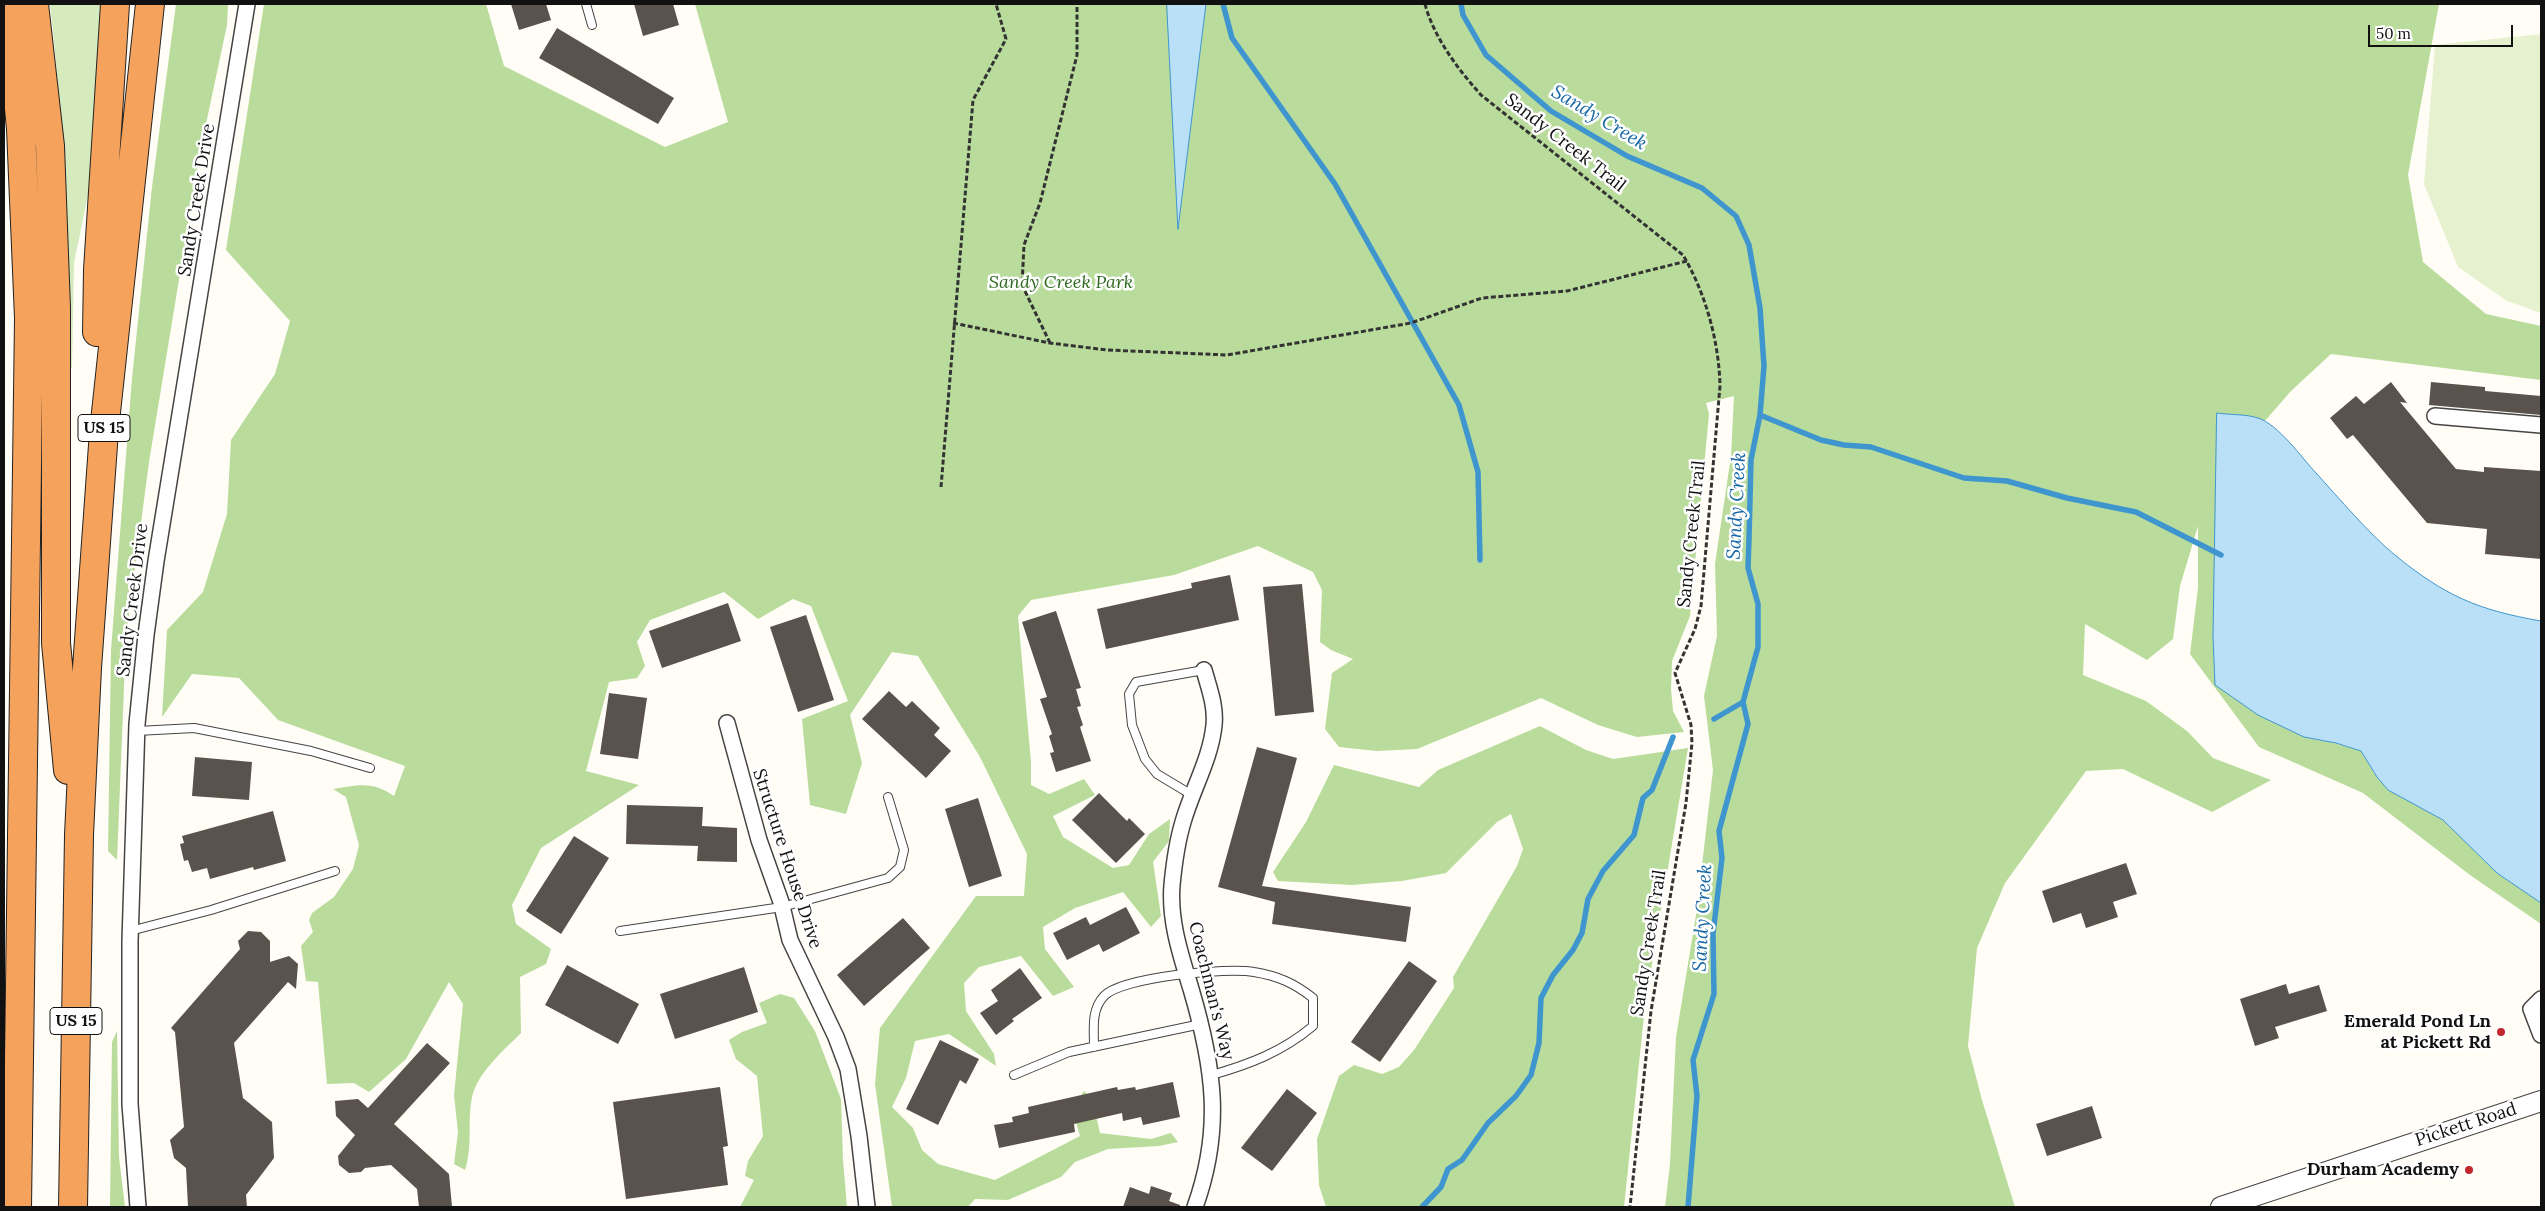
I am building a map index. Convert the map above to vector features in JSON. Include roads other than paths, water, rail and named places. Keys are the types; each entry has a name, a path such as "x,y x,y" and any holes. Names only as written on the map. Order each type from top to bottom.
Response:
{"highway":[{"path":"9,4 21,129 29,318 16,1207"},
{"path":"34,4 50,146 56,308 56,643 72,814 79,835"},
{"path":"93,586 88,561 95,431 98,270 115,4"},
{"name":"US 15","path":"72,1207 79,835 93,586 104,431 150,4"},
{"path":"4,1093 18,1160"}],"street":[{"name":"Sandy Creek Drive","path":"138,1207 130,1104 130,932 137,731 146,635 156,561 247,4"},
{"path":"2435,416 2541,425"},
{"name":"Coachman's Way","path":"1195,1207 1205,1179 1211,1145 1212,1075 1201,1024 1185,973 1172,914 1172,888 1182,823 1210,743 1214,724 1214,702 1204,670"},
{"name":"Structure House Drive","path":"727,723 759,840 782,907 790,940 836,1037 848,1068 860,1136 867,1207"},
{"path":"2541,1000 2531,1009 2541,1035"},
{"name":"Pickett Road","path":"2221,1207 2541,1101"}],"lane":[{"path":"586,4 592,25"},
{"path":"1192,795 1157,774 1145,759 1132,726 1129,694 1136,682 1204,670"},
{"path":"137,731 194,728 312,752 370,768"},
{"path":"620,931 782,907 888,878 900,867 904,850 888,797"},
{"path":"130,932 211,910 335,872"},
{"path":"1094,1046 1094,1009 1105,994 1138,982 1185,973 1253,972 1295,984 1313,998 1313,1026 1292,1043 1250,1064 1212,1075"},
{"path":"1014,1075 1069,1052 1201,1024"}],"water":[{"path":"1167,4 1206,4 1178,229"},
{"path":"2217,413 2258,418 2274,427 2375,537 2395,555 2430,581 2480,606 2541,621 2541,903 2497,873 2443,820 2388,790 2377,777 2361,751 2336,743 2304,737 2258,715 2215,685 2213,637"}],"waterway":[{"path":"1223,4 1232,38 1335,184 1459,405 1478,472 1480,560"},
{"name":"Sandy Creek","path":"1461,4 1463,15 1486,55 1551,111 1627,156 1702,188 1736,216 1749,245 1760,308 1764,366 1760,415 1751,460 1748,568 1758,604 1758,647 1743,702 1748,724 1719,831 1722,858 1713,934 1714,994 1693,1060 1697,1096 1688,1207"},
{"path":"1760,415 1821,440 1844,445 1871,447 1964,478 2007,481 2067,498 2136,512 2221,555"},
{"path":"1714,719 1743,702"},
{"path":"1422,1207 1441,1187 1448,1169 1462,1160 1488,1123 1516,1096 1531,1075 1539,1043 1541,998 1553,975 1573,950 1582,933 1588,899 1603,871 1634,835 1643,798 1652,790 1673,737"}],"place":[{"name":"Emerald Pond Ln at Pickett Rd","path":"2501,1032"},
{"name":"Durham Academy","path":"2469,1170"}],"park label":[{"name":"Sandy Creek Park","path":"1061,283"}]}
